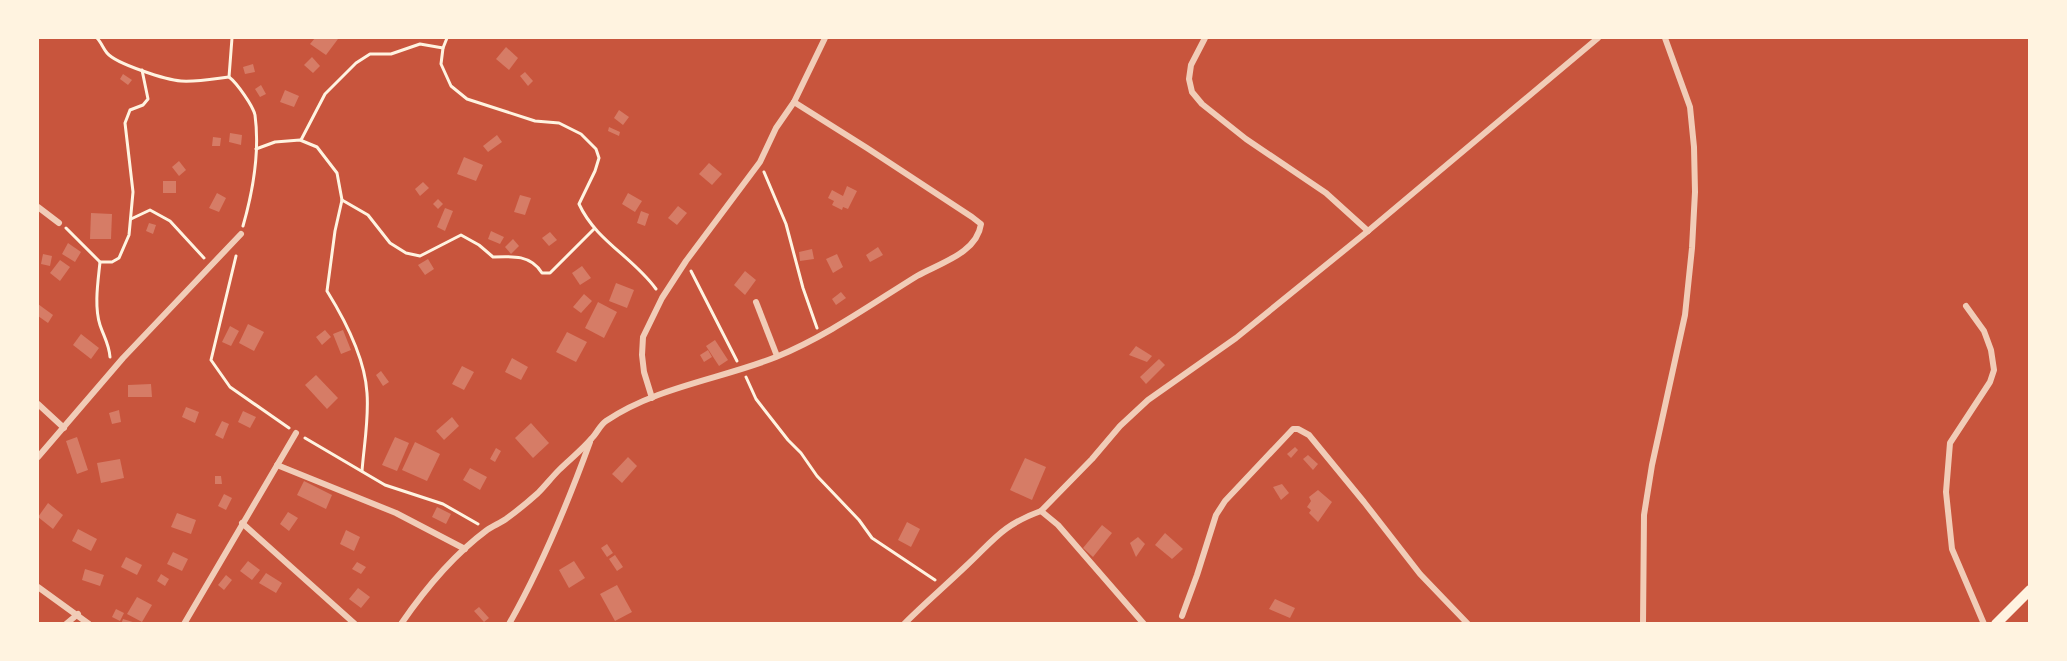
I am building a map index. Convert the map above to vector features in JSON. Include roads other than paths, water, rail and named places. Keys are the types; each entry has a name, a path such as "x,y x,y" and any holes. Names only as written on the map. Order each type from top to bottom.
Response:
{"main road":[{"path":"1996,624 2030,590"}],"street":[{"path":"652,398 644,372 643,337 662,298 686,261 760,162 776,128 794,102 825,38"},
{"path":"1205,38 1191,65 1189,79 1192,92 1202,104 1246,139 1326,193 1368,231"},
{"path":"904,624 996,536 1012,523 1041,511 1092,459 1120,426 1148,400 1236,338 1368,231 1598,38"},
{"path":"1643,624 1644,515 1652,465 1685,315 1695,192 1690,107 1665,38"},
{"path":"401,624 427,587 465,549 488,529 525,504 591,439 604,422 652,398 742,370 820,336 958,254 980,235 981,224 881,156 794,102"},
{"path":"38,207 59,223"},
{"path":"38,457 111,373 241,234"},
{"path":"756,302 777,356"},
{"path":"1966,306 1984,331 1991,350 1994,370 1990,382 1950,442 1946,492 1952,549 1984,624"},
{"path":"38,404 64,428"},
{"path":"1182,616 1216,515 1225,501 1293,429 1298,429 1309,435 1420,574 1468,624"},
{"path":"184,624 296,434"},
{"path":"509,624 564,512 591,439"},
{"path":"277,465 396,513 465,549"},
{"path":"1041,511 1058,525 1144,624"},
{"path":"242,523 355,624"},
{"path":"38,587 89,624"},
{"path":"66,624 78,614"}]}
